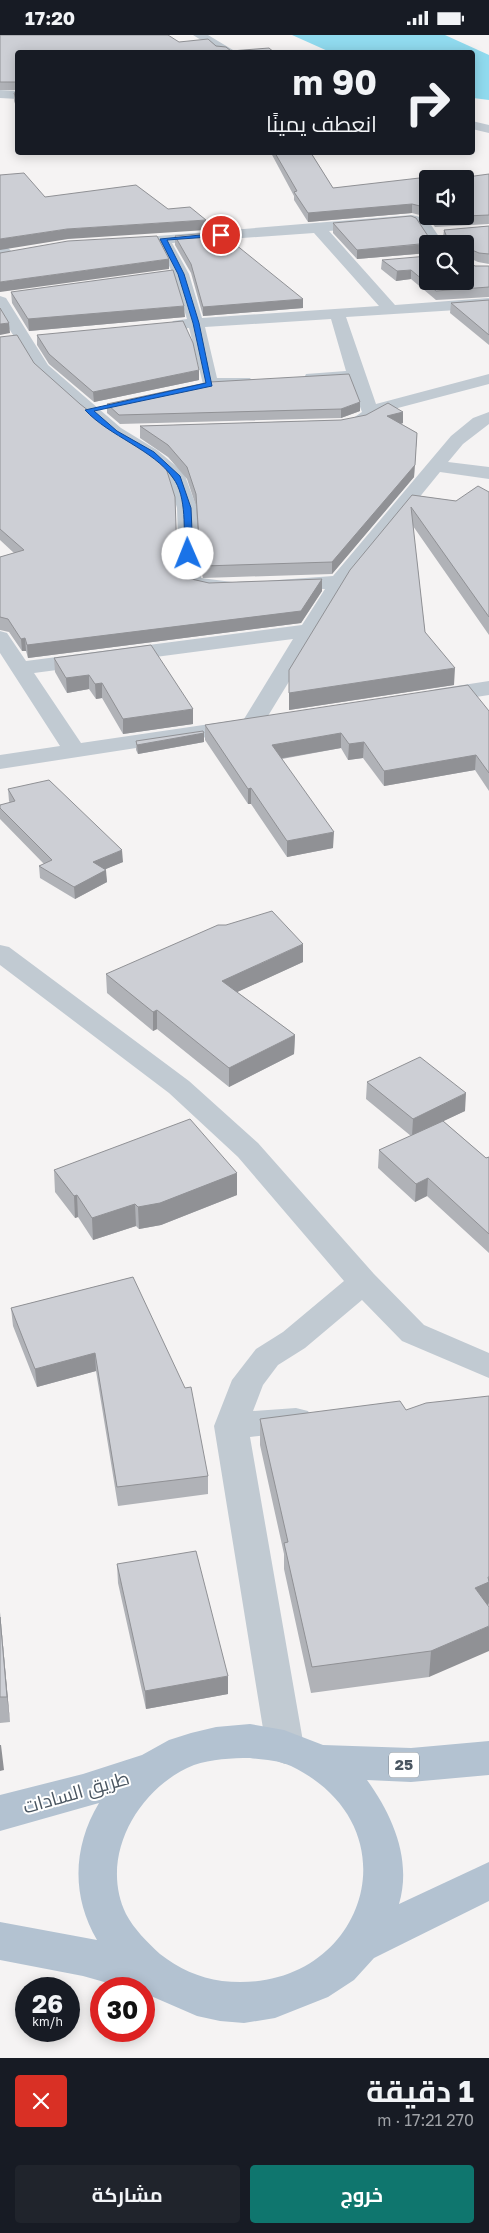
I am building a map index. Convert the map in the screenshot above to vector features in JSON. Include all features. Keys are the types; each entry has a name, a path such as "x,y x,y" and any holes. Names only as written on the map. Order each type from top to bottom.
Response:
{"main road":[{"path":"0,1941 83,1956 154,1976 189,1993 226,2002 266,2000 303,1989 335,1970 360,1944 377,1912 384,1877 381,1843 367,1811 346,1784 302,1755 250,1741 215,1743 181,1753 151,1769 126,1793 108,1822 98,1854 98,1888 108,1921 127,1951 154,1976"},
{"name":"25","path":"302,1755 411,1765 489,1758"},
{"name":"طريق السادات","path":"0,1813 83,1791 151,1769"},
{"path":"360,1944 489,1881"}],"street":[{"path":"199,35 226,50"},
{"path":"0,94 15,95"},
{"path":"475,126 489,129"},
{"path":"144,240 318,228 412,219 422,222 431,235"},
{"path":"318,228 391,310"},
{"path":"443,235 450,232"},
{"path":"163,239 181,274 196,323 210,384"},
{"path":"3,253 25,253"},
{"path":"3,253 39,286"},
{"path":"352,266 371,264"},
{"path":"162,277 181,274"},
{"path":"18,296 0,300 15,339 42,368 88,410 115,432 151,454 178,477 187,508 191,579 196,585 209,587 239,586"},
{"path":"167,325 489,303"},
{"path":"337,313 356,376 371,414"},
{"path":"15,339 42,336"},
{"path":"297,379 356,376"},
{"path":"341,425 359,421 388,405 489,379"},
{"path":"191,388 210,384 258,381"},
{"path":"88,410 107,406"},
{"path":"252,724 339,582 457,440 479,422 489,417"},
{"path":"115,432 142,430"},
{"path":"436,466 488,483"},
{"path":"269,585 339,582"},
{"path":"20,668 308,631"},
{"path":"0,637 75,751"},
{"path":"420,699 489,688"},
{"path":"0,762 282,719"},
{"path":"0,953 103,1028 186,1093 248,1149 363,1282 413,1333 489,1366"},
{"path":"302,1755 231,1426 248,1380 267,1357 294,1339 363,1282"},
{"path":"231,1426 330,1417"}],"water":[{"path":"292,35 445,35 489,55 489,100 475,98 475,50 326,50"}],"building":[{"path":"0,35 168,35 179,42 208,39 216,46 226,47 230,50 15,50 15,82 0,82"},
{"path":"269,48 271,50 244,50"},
{"path":"276,155 312,155 333,188 419,178 419,206 412,204 308,213 294,192 297,191"},
{"path":"24,173 45,197 136,185 168,209 190,207 206,220 67,229 0,239 0,175"},
{"path":"489,174 489,215 474,216 474,176"},
{"path":"411,216 416,218 427,235 419,235 419,244 357,250 333,223"},
{"path":"489,226 489,254 474,251 474,235 446,235 444,230"},
{"path":"220,232 303,299 203,307 191,264 175,236"},
{"path":"157,236 169,259 0,282 0,253 68,241"},
{"path":"419,257 419,277 411,270 397,271 382,260"},
{"path":"474,265 489,266 489,287 474,288"},
{"path":"173,270 184,306 28,319 11,292"},
{"path":"489,300 489,335 451,303"},
{"path":"0,308 9,323 0,324"},
{"path":"183,321 193,343 199,370 93,392 49,354 37,335"},
{"path":"17,335 34,363 80,404 108,426 144,448 166,468 175,497 179,568 187,578 209,583 322,579 301,611 27,645 25,638 21,639 8,619 0,617 0,557 24,550 0,529 0,337"},
{"path":"349,374 360,402 341,409 119,415 107,404 210,382"},
{"path":"388,403 403,412 387,416 417,433 415,465 332,562 203,566 200,555 196,494 187,467 168,445 140,426 341,420 366,415"},
{"path":"478,486 489,492 489,617 411,507 425,632 455,668 289,693 289,670 350,570 412,495 456,501"},
{"path":"151,645 193,709 123,719 102,683 95,684 89,675 66,678 54,658"},
{"path":"468,685 489,711 489,773 476,755 384,771 364,742 349,744 341,733 272,745 334,832 287,841 251,788 248,789 205,725"},
{"path":"203,731 204,733 137,745 136,741"},
{"path":"49,780 122,850 93,862 106,870 74,887 39,866 52,860 0,808 0,805 15,801 8,789"},
{"path":"272,911 303,944 222,981 295,1035 229,1068 157,1010 153,1012 106,974 218,925 226,925"},
{"path":"420,1057 466,1093 413,1119 367,1082"},
{"path":"190,1119 237,1173 160,1203 138,1207 135,1204 92,1218 77,1195 74,1196 54,1170"},
{"path":"443,1121 486,1158 489,1157 489,1234 428,1178 416,1184 379,1150"},
{"path":"133,1277 185,1388 191,1387 208,1476 117,1487 95,1353 35,1369 11,1308"},
{"path":"489,1396 489,1582 475,1588 489,1607 489,1626 431,1651 312,1667 284,1543 288,1542 260,1419 400,1401 406,1410 426,1403"},
{"path":"196,1551 228,1676 145,1691 117,1564"},
{"path":"0,1617 7,1697 0,1697"}],"route":[{"path":"188,554 187,508 178,477 151,454 115,432 88,410 210,384 196,323 181,274 163,239 221,235"}]}
